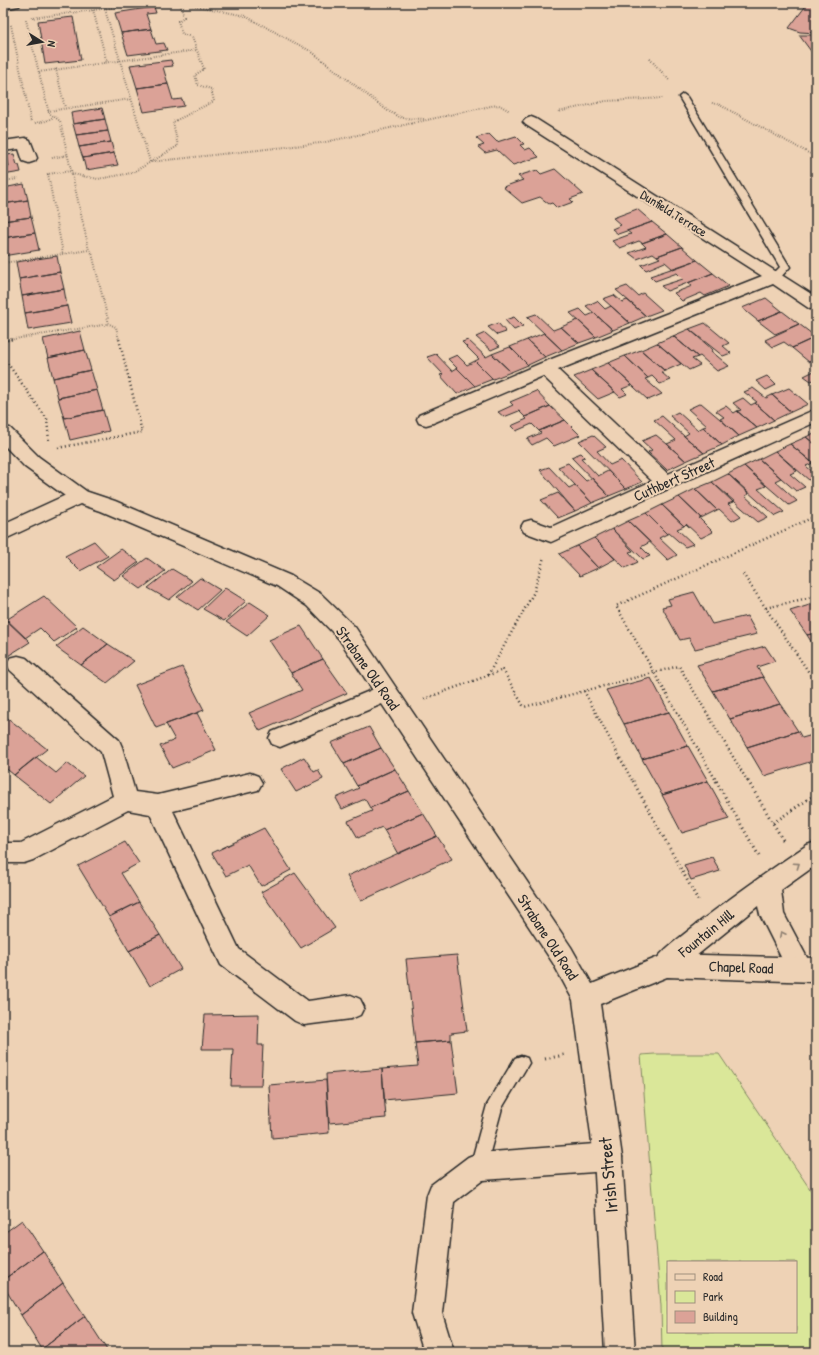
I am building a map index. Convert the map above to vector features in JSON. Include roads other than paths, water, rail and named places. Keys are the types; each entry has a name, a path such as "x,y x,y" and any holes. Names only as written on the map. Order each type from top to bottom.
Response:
{"street":[{"path":"3,5 14,3"},
{"name":"Dunfield Terrace","path":"531,122 775,277 816,305"},
{"path":"3,146 25,143 29,158"},
{"path":"426,419 545,368 775,277"},
{"path":"545,368 666,482"},
{"name":"Cuthbert Street","path":"531,527 551,535 816,415"},
{"name":"Strabane Old Road","path":"3,434 32,462 79,496 108,506 253,567 284,581 314,600 347,633 562,955 586,998"},
{"path":"3,532 79,496"},
{"path":"18,664 111,747 126,800"},
{"path":"280,738 392,701"},
{"path":"3,853 24,853 126,800 158,805 250,784"},
{"path":"158,805 230,957 304,1013 351,1007"},
{"name":"Fountain Hill","path":"586,998 666,965 712,926 771,882 807,859"},
{"path":"771,882 772,915 808,969"},
{"name":"Chapel Road","path":"666,965 808,969"},
{"name":"Irish Street","path":"586,998 608,1157 620,1352"},
{"path":"439,1352 427,1313 441,1195 478,1167 608,1157"}],"lane":[{"path":"683,97 785,266 775,277"},
{"path":"478,1167 495,1105 521,1063"}]}
